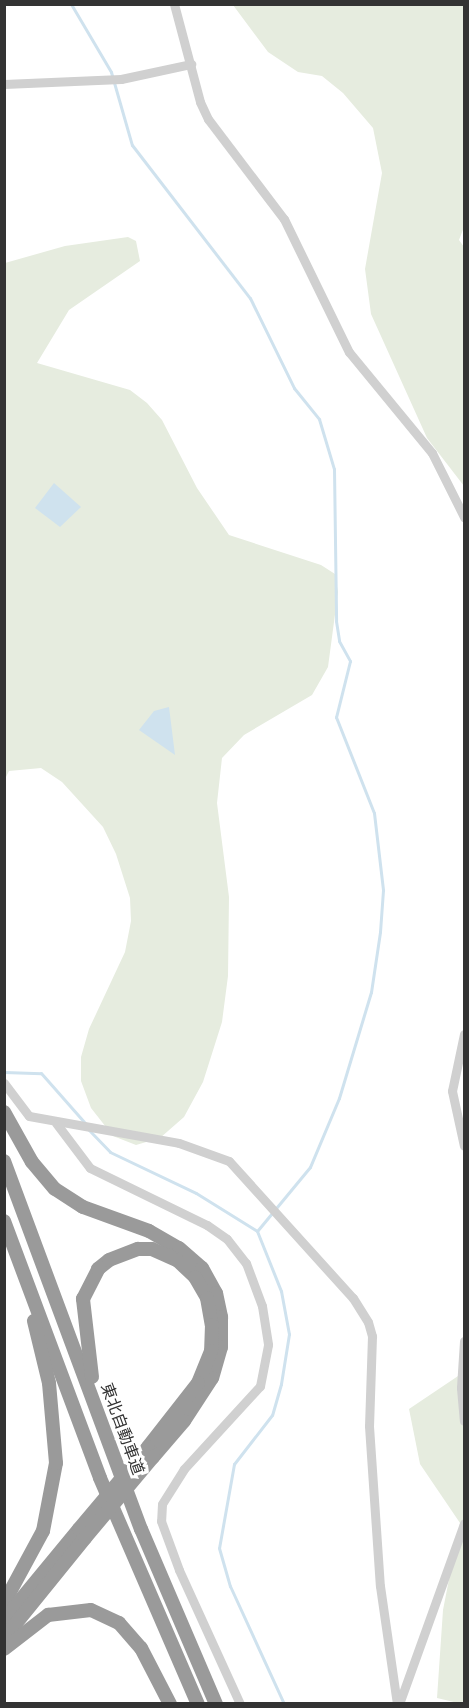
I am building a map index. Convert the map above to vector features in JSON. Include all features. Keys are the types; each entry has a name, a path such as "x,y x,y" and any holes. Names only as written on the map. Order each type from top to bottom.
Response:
{"highway":[{"path":"4,1112 32,1162 55,1189 84,1207 149,1231 179,1248 202,1268 216,1293 221,1317 221,1347 212,1378 189,1414 151,1452 82,1534 4,1620"},
{"name":"東北自動車道","path":"4,1161 145,1539 216,1704"},
{"path":"4,1603 43,1531 56,1463 49,1383 5,1222"},
{"path":"5,1222 100,1478 198,1704"},
{"path":"98,1411 83,1324 83,1299 89,1284 98,1269 122,1253 138,1249 164,1253 187,1269 202,1288 211,1311 213,1339 198,1383 151,1452"},
{"path":"4,1638 82,1534"},
{"path":"4,1649 25,1629 48,1616 91,1610 119,1623 141,1648 170,1704"}],"street":[{"path":"174,4 200,102 208,119 284,219 349,351 432,453 465,517"},
{"path":"4,84 121,79 191,64"},
{"path":"465,1034 452,1091 465,1146"},
{"path":"5,1085 29,1116 56,1123 93,1126 179,1143 219,1155 353,1298 372,1336 369,1426 380,1586 398,1704"},
{"path":"56,1123 79,1157 98,1174 207,1225 227,1239 246,1263 262,1306 268,1345 260,1386 184,1469 162,1504 161,1521 179,1570 240,1704"},
{"path":"465,1341 461,1388 465,1421"},
{"path":"398,1704 465,1523"}],"shaded area":[{"path":"233,5 464,5 464,227 459,240 464,247 464,486 427,438 371,314 365,269 382,173 373,128 343,93 322,76 298,72 268,52"},
{"path":"128,237 136,241 140,261 69,310 37,363 130,390 147,403 162,420 197,488 229,535 321,565 335,574 338,592 328,667 312,695 244,735 222,758 217,803 229,897 228,976 222,1022 203,1082 184,1117 160,1138 136,1145 113,1136 91,1108 81,1081 81,1057 89,1029 125,952 131,921 130,898 116,854 103,827 62,782 41,768 9,771 5,779 5,263 65,246"},
{"path":"464,1372 464,1703 458,1703 437,1698 443,1610 460,1523 420,1464 409,1409"}],"water":[{"path":"54,483 81,507 60,527 35,508"},
{"path":"169,707 175,755 139,730 154,711"}],"waterway":[{"path":"71,4 111,72 132,145 250,298 294,388 319,419 334,469 336,621 339,641 350,661 336,717 374,813 383,890 380,932 371,992 339,1098 310,1167 257,1231"},
{"path":"4,1072 41,1073 85,1123"},
{"path":"88,1129 110,1152 196,1193 257,1231 281,1291 289,1334 281,1384 272,1415 234,1464 219,1548 230,1586 284,1704"}]}
